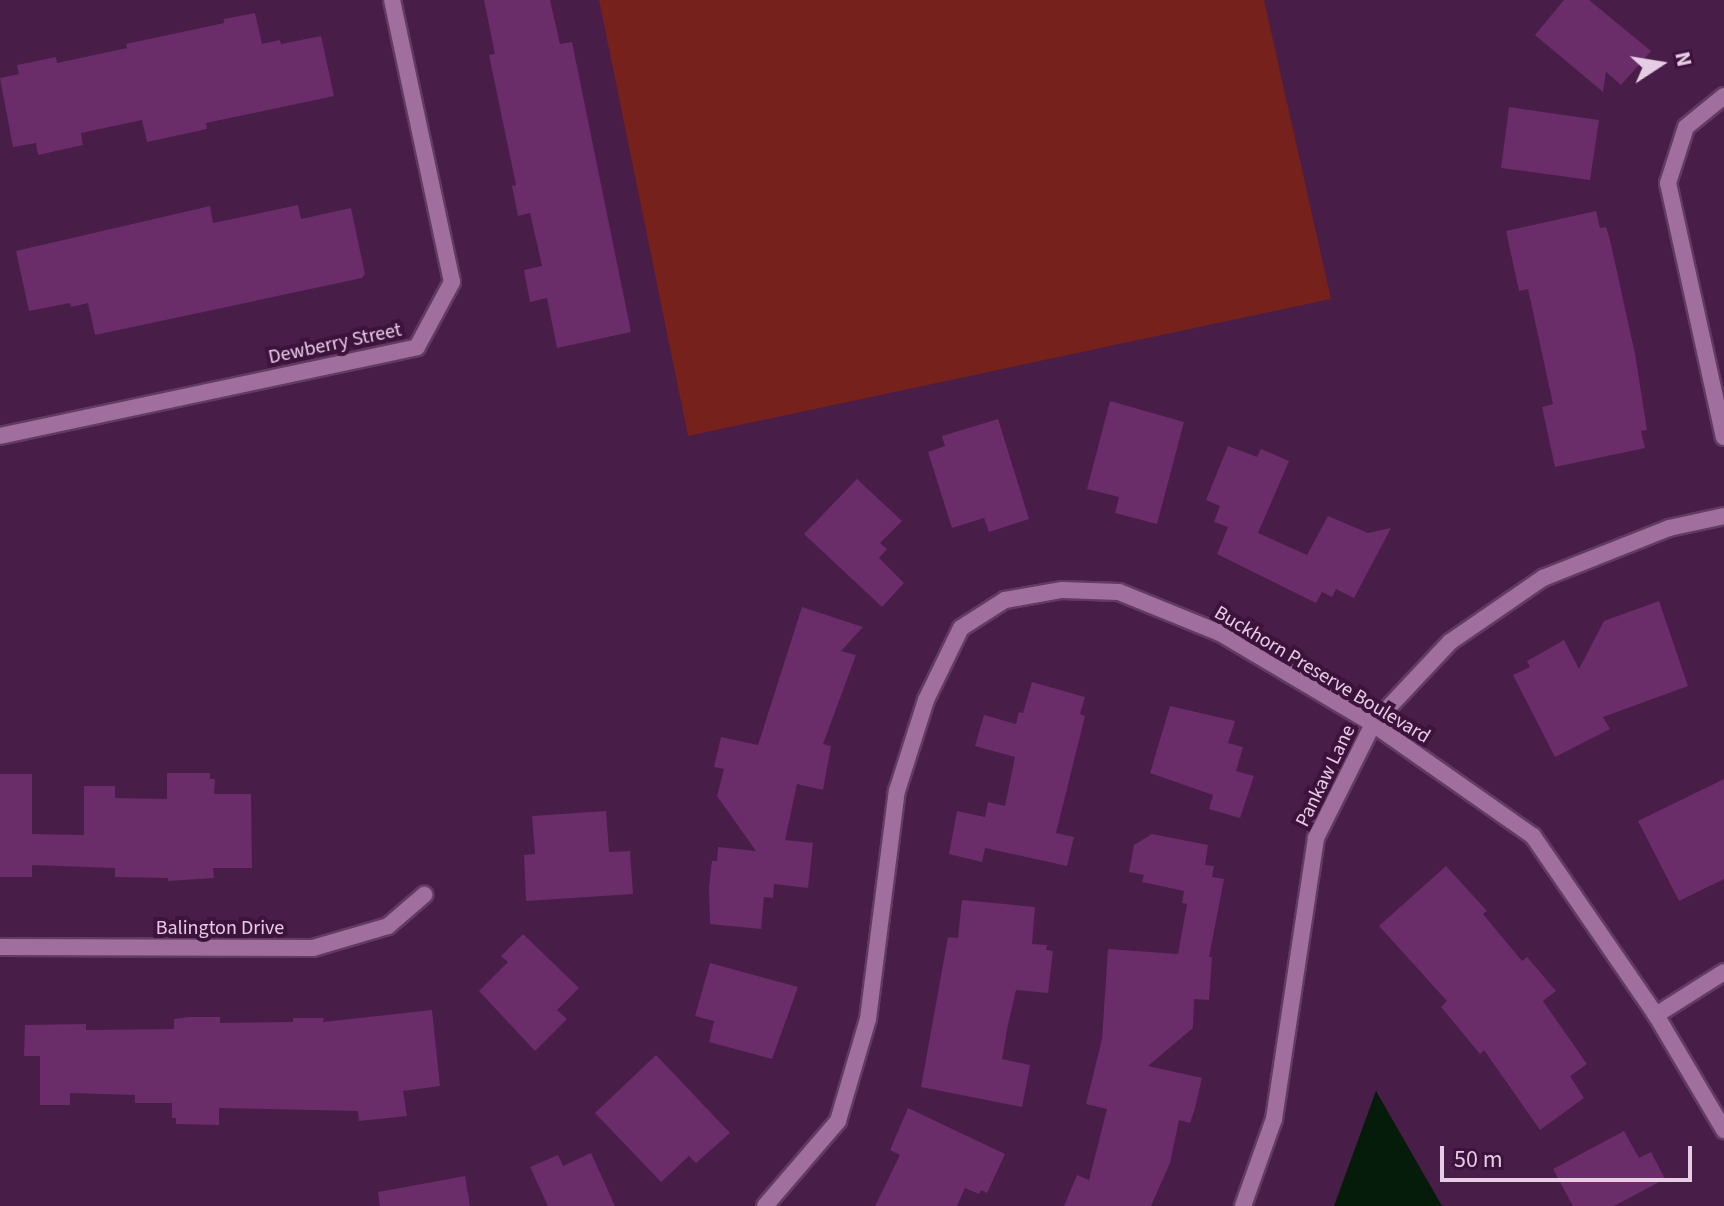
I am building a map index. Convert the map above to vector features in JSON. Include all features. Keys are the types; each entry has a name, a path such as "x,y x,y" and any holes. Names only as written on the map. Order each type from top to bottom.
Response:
{"street":[{"name":"Dewberry Street","path":"0,436 417,347 452,282 392,0"},
{"path":"1724,96 1686,127 1668,183 1724,437"},
{"name":"Pankaw Lane","path":"1243,1206 1274,1119 1316,838 1373,724 1450,642 1543,578 1669,528 1724,516"},
{"name":"Buckhorn Preserve Boulevard","path":"765,1206 838,1121 868,1019 897,791 926,700 961,628 1005,600 1062,590 1119,592 1220,633 1373,724 1533,836 1656,1015 1724,1130"},
{"name":"Balington Drive","path":"0,947 313,948 388,926 424,895"},
{"path":"1656,1015 1724,972"}],"shaded area":[{"path":"599,0 1264,0 1331,299 688,436"},
{"path":"1376,1091 1442,1206 1334,1206"}],"building":[{"path":"484,0 550,0 560,44 572,42 631,332 557,348 547,298 530,302 524,270 542,266 530,213 518,216 512,186 516,185 489,55 495,54"},
{"path":"1564,0 1589,0 1651,51 1621,85 1606,72 1603,92 1535,35"},
{"path":"255,13 262,44 280,40 281,44 321,36 334,96 206,123 207,129 147,142 142,120 81,133 83,145 38,155 36,143 13,147 0,78 19,74 17,65 56,57 57,63 127,48 126,44 224,23 224,19"},
{"path":"1509,107 1599,120 1590,180 1501,168"},
{"path":"298,205 301,219 351,208 365,274 362,278 95,335 88,303 71,307 70,303 29,311 16,251 210,206 213,223"},
{"path":"1596,211 1600,228 1606,227 1610,240 1635,354 1647,430 1641,431 1645,448 1555,467 1542,407 1553,404 1528,289 1519,291 1506,231"},
{"path":"1110,401 1184,422 1157,524 1115,513 1119,497 1087,489"},
{"path":"998,419 1029,519 989,532 984,518 952,528 928,452 945,446 942,436"},
{"path":"1228,446 1257,457 1261,449 1289,461 1258,533 1307,555 1328,516 1368,533 1391,528 1354,598 1336,589 1332,597 1322,592 1316,603 1217,554 1228,527 1214,522 1220,506 1206,500"},
{"path":"857,479 902,521 880,543 887,549 879,558 904,583 882,607 804,534"},
{"path":"1659,601 1688,686 1603,717 1610,729 1555,757 1513,675 1530,667 1527,661 1564,640 1579,669 1604,621"},
{"path":"802,607 863,627 841,651 856,655 823,744 831,746 823,790 797,784 785,840 813,843 808,888 774,884 773,898 764,897 761,929 710,924 709,887 712,861 717,861 718,847 756,851 717,796 724,769 714,767 721,737 758,745"},
{"path":"1032,682 1085,697 1080,714 1085,716 1056,833 1074,837 1067,866 985,848 982,862 949,854 957,811 985,817 988,802 1005,806 1015,757 975,746 984,715 1016,724 1019,712 1023,713"},
{"path":"1170,706 1235,721 1228,743 1243,747 1236,771 1254,776 1240,818 1209,809 1213,795 1150,773"},
{"path":"167,773 210,773 210,779 215,779 214,794 251,794 252,868 213,868 214,878 168,881 168,878 115,877 115,868 32,865 32,877 0,877 0,774 32,774 32,834 84,835 84,786 115,786 115,798 167,799"},
{"path":"1724,779 1724,879 1679,901 1638,821"},
{"path":"606,811 609,852 630,851 633,894 526,901 524,855 535,854 532,816"},
{"path":"1152,834 1208,845 1205,865 1214,866 1212,877 1224,879 1209,957 1212,957 1209,1000 1194,999 1193,1028 1148,1066 1202,1078 1195,1108 1190,1123 1179,1120 1170,1163 1151,1206 1064,1206 1077,1175 1089,1180 1107,1109 1086,1104 1102,1039 1108,949 1178,954 1187,904 1182,903 1184,891 1142,882 1144,875 1129,872 1134,845"},
{"path":"1446,866 1487,911 1483,914 1522,961 1527,957 1556,991 1543,1001 1587,1064 1570,1076 1584,1098 1540,1130 1484,1050 1480,1054 1441,1007 1447,1001 1379,926"},
{"path":"962,900 1035,907 1032,944 1047,945 1046,950 1053,951 1048,993 1016,990 1007,1029 1002,1059 1030,1065 1022,1107 921,1087 948,937 958,938"},
{"path":"523,934 579,988 557,1010 567,1019 535,1051 479,991 508,962 501,956"},
{"path":"710,963 798,987 772,1059 709,1042 714,1021 695,1016"},
{"path":"432,1010 440,1086 403,1091 407,1116 359,1121 358,1111 219,1108 219,1125 176,1124 176,1118 172,1118 172,1103 135,1103 135,1095 70,1093 70,1105 40,1105 40,1056 24,1056 25,1025 86,1024 86,1030 174,1029 174,1019 189,1017 220,1017 220,1023 293,1022 293,1018 324,1018 323,1022"},
{"path":"656,1055 730,1133 696,1163 689,1156 661,1182 595,1113"},
{"path":"908,1108 1005,1154 987,1193 981,1190 979,1194 965,1188 957,1206 875,1206 900,1155 890,1150"},
{"path":"1624,1131 1639,1158 1651,1152 1665,1179 1614,1206 1573,1206 1553,1169"},
{"path":"591,1153 615,1206 548,1206 530,1167 558,1155 563,1166"},
{"path":"465,1176 470,1206 380,1206 378,1192"}]}
